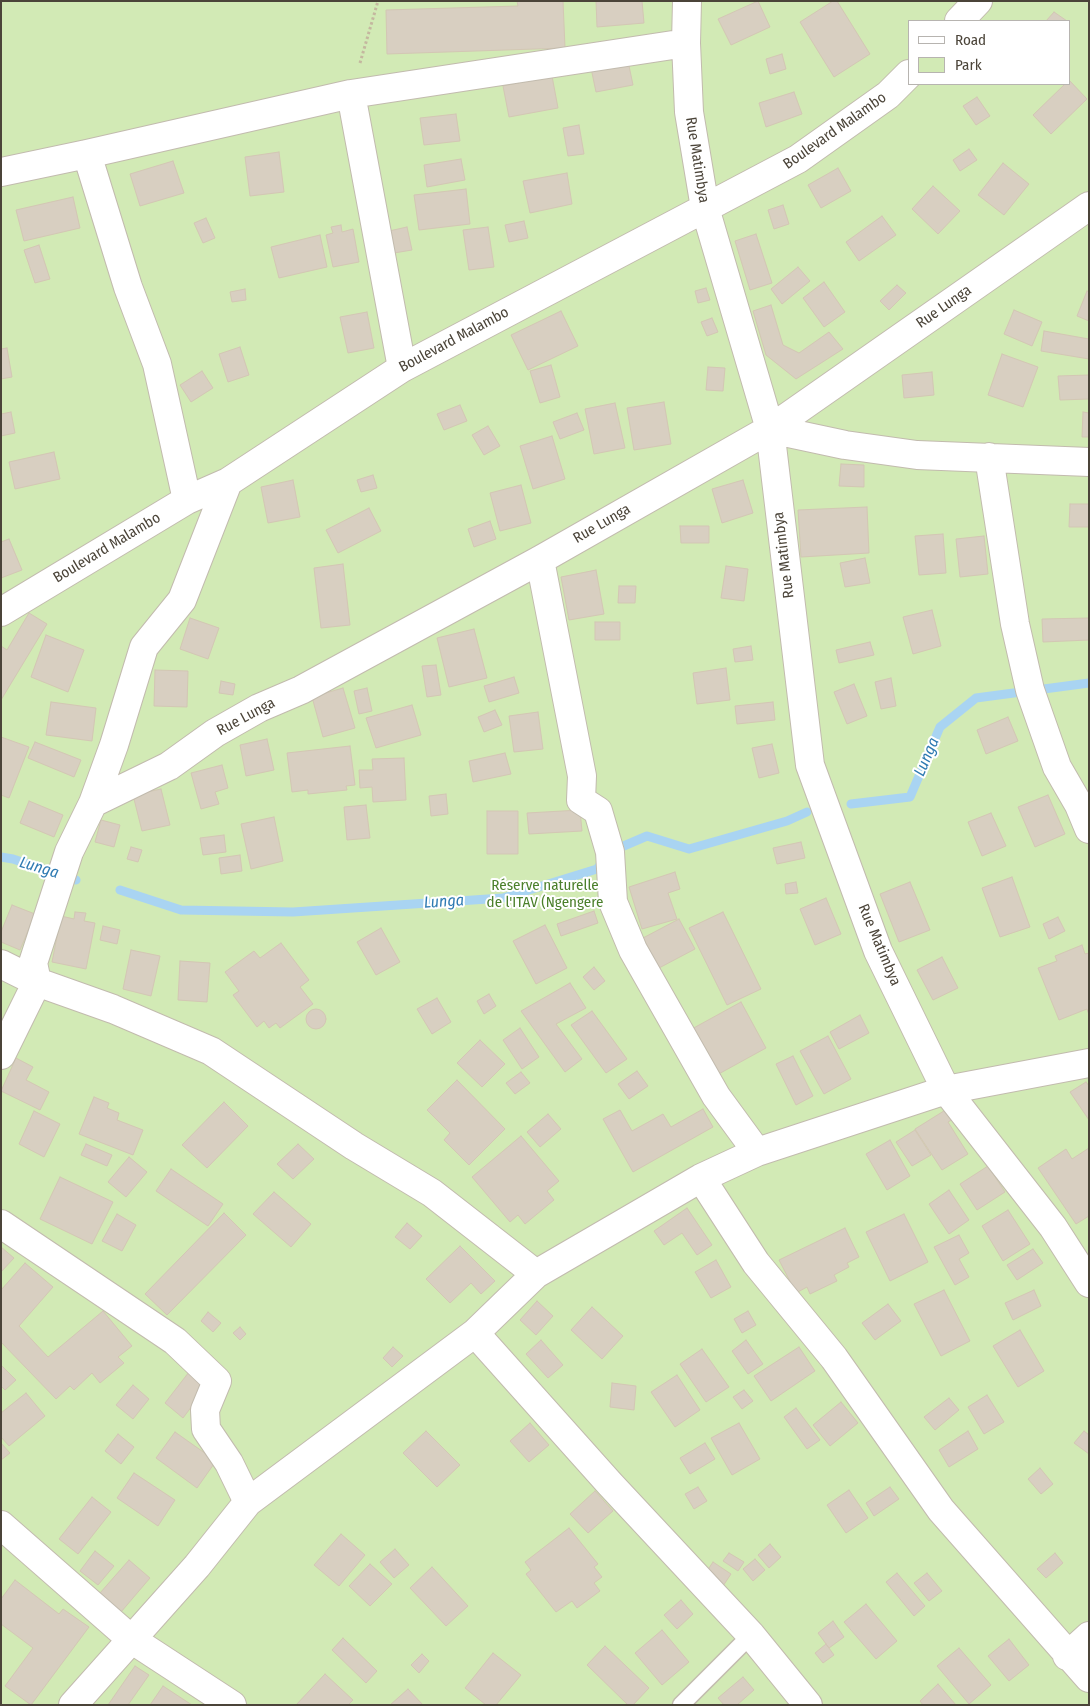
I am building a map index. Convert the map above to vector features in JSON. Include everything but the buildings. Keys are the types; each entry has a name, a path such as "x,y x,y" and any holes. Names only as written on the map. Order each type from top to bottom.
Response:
{"street":[{"name":"Rue Matimbya","path":"687,1 686,43 689,112 705,208 770,429 810,765 878,951 946,1090 1053,1227 1089,1283"},
{"path":"960,20 978,1"},
{"path":"1,172 351,94 686,43"},
{"name":"Boulevard Malambo","path":"1,612 187,500 228,482 402,368 798,160 888,95 908,75"},
{"path":"351,94 402,368"},
{"path":"87,154 128,287 157,364 187,500"},
{"name":"Rue Lunga","path":"92,803 169,766 215,733 259,708 301,690 540,560 770,429 1089,206"},
{"path":"770,429 845,445 917,455 1089,462"},
{"path":"989,457 1015,624 1030,690 1057,766 1079,805 1089,829"},
{"path":"1,1055 37,982 32,962 69,852 92,803 114,745 144,647 182,600 228,482"},
{"path":"540,560 582,776 580,800 598,811 610,852 614,902 633,950 716,1096 757,1152"},
{"path":"1,964 37,982 113,1008 211,1051 354,1146 432,1193 536,1274"},
{"path":"73,1705 197,1566 248,1502 475,1333 536,1274 701,1178 757,1152 946,1090 1089,1064"},
{"path":"701,1178 756,1263 834,1358 941,1510 1067,1656 1089,1678"},
{"path":"1,1224 175,1341 218,1381 204,1410 206,1429 229,1462 248,1502"},
{"path":"475,1333 604,1477 751,1635 808,1705"},
{"path":"1,1525 131,1638 232,1705"},
{"path":"1067,1656 1089,1636"}],"lane":[{"path":"681,1705 751,1635"}],"path":[{"path":"351,94 378,1"}],"green space":[{"name":"Réserve naturelle de l'ITAV (Ngengere","path":"1,1 1089,1 1089,1705 1,1705"}],"waterway":[{"name":"Lunga","path":"851,804 910,797 940,727 976,698 1089,683"},
{"name":"Lunga","path":"612,851 647,836 689,849 787,821 807,812"},
{"name":"Lunga","path":"1,857 13,859 76,880"},
{"name":"Lunga","path":"120,890 181,910 293,912 503,898 597,869 604,860"}]}
